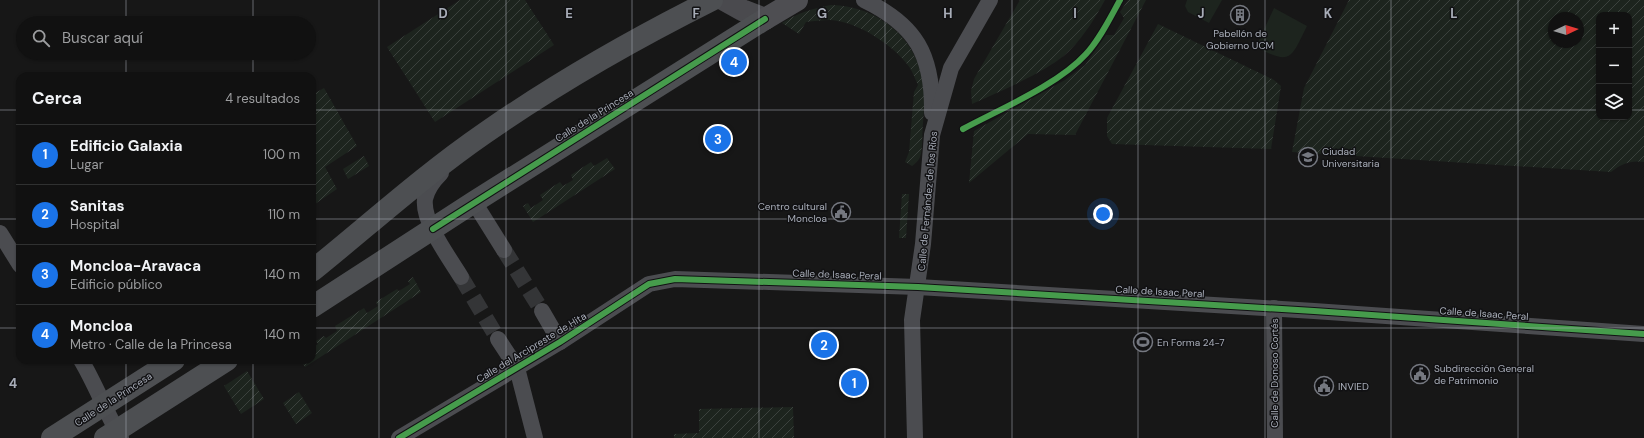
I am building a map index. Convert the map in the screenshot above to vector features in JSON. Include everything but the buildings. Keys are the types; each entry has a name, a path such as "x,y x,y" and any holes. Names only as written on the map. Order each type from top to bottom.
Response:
{"highway":[{"name":"Calle de la Princesa","path":"765,19 797,0"}],"main road":[{"path":"316,268 375,220 404,194 485,132 646,33 712,0"},
{"path":"724,0 742,10 765,19"},
{"name":"Calle de la Princesa","path":"316,303 765,19"},
{"name":"Calle de la Princesa","path":"52,438 168,364"},
{"path":"115,436 221,364"}],"street":[{"path":"864,0 895,17 917,43 930,75 932,93 932,135"},
{"name":"Calle de Fernández de los Ríos","path":"915,438 912,320 918,287 923,244 932,135 951,68 990,0"},
{"path":"461,277 433,229 425,212 425,198 428,189 441,172 482,140 485,132"},
{"path":"474,202 504,250"},
{"path":"0,233 16,259"},
{"name":"Calle de Isaac Peral","path":"675,279 918,287 1274,308 1644,334"},
{"name":"Calle del Arcipreste de Hita","path":"399,438 560,342 649,284 675,279"},
{"name":"Calle de Donoso Cortés","path":"1274,308 1275,438"},
{"path":"542,310 560,342"},
{"path":"498,339 517,368 535,438"},
{"path":"84,364 90,374 115,436"}],"shaded area":[{"path":"460,0 525,0 554,45 435,122 387,47"},
{"path":"1020,0 1105,0 1085,32 1062,57 1038,73 972,104 971,91 974,79"},
{"path":"1128,0 1146,0 1075,135 1028,134 969,183 974,131 1065,80 1085,65 1106,35 1114,35 1124,18 1120,12"},
{"path":"1187,0 1222,0 1209,23 1188,12 1185,6"},
{"path":"1349,0 1644,0 1644,162 1626,163 1611,172 1292,152 1304,88"},
{"path":"831,5 865,11 879,18 893,28 914,54 920,69 924,87 924,100 921,154 916,163 912,166 905,162 909,152 914,92 918,85 910,68 895,51 874,36 841,21 821,20 806,22 799,34 782,23 806,11"},
{"path":"1274,8 1307,26 1293,52 1289,56 1277,56 1256,47"},
{"path":"1158,24 1274,80 1281,86 1271,149 1112,144 1107,136 1107,118"},
{"path":"324,88 357,146 325,167 337,189 316,203 316,93"},
{"path":"364,156 369,166 348,179 343,169"},
{"path":"607,158 615,169 533,222 523,206 528,203 531,208 543,200 540,195 560,182 563,186 573,180 571,175 591,162 594,166"},
{"path":"902,194 909,194 906,238 899,238"},
{"path":"413,277 421,292 316,360 316,345 318,344 316,341 324,336 326,338 337,331 335,326 364,308 367,313 378,306 376,302 397,289 399,291 410,284 408,281"},
{"path":"303,364 310,364 305,367"},
{"path":"247,371 264,399 241,414 224,386"},
{"path":"299,392 312,413 296,424 283,403"},
{"path":"793,407 794,438 674,438 674,434 699,433 699,409"}],"tunnel":[{"path":"504,250 542,311"},
{"path":"461,277 498,339"}],"cycle path":[{"path":"963,129 1028,96 1060,76 1074,65 1096,42 1120,0"},
{"path":"433,229 765,19"},
{"path":"399,438 560,342 649,284 675,279 918,287 1314,311 1644,334"}],"place":[{"name":"Pabellón de Gobierno UCM","path":"1240,15"},
{"name":"Moncloa","path":"734,62"},
{"name":"Moncloa-Aravaca","path":"718,139"},
{"name":"Ciudad Universitaria","path":"1308,157"},
{"name":"Centro cultural Moncloa","path":"841,212"},
{"name":"En Forma 24-7","path":"1143,342"},
{"name":"Sanitas","path":"824,345"},
{"name":"Subdirección General de Patrimonio","path":"1420,374"},
{"name":"Edificio Galaxia","path":"854,383"},
{"name":"INVIED","path":"1324,386"}]}
